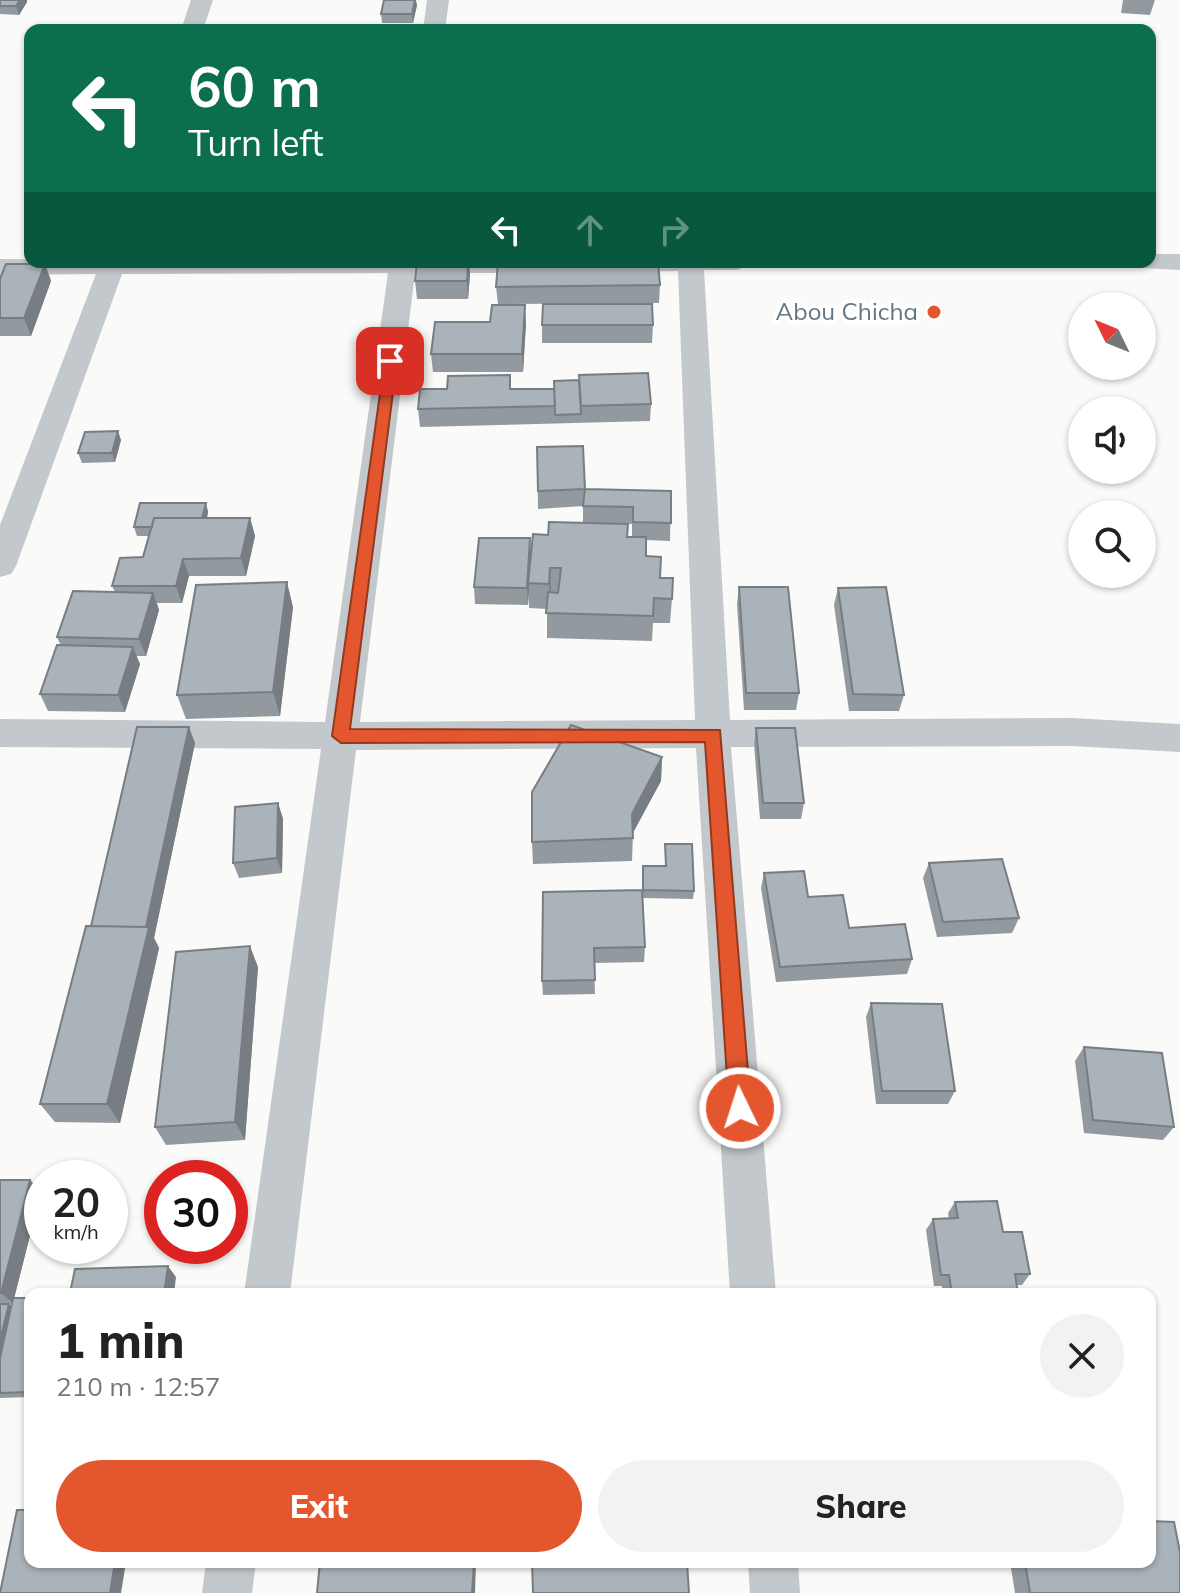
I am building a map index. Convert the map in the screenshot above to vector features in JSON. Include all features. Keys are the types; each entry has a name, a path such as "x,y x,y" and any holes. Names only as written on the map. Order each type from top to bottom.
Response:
{"street":[{"path":"194,24 202,0"},
{"path":"435,24 438,0"},
{"path":"1156,262 1180,262"},
{"path":"0,267 24,267"},
{"path":"0,566 112,268"},
{"path":"268,1288 403,268"},
{"path":"691,268 713,735 753,1288"},
{"path":"0,733 341,736 1072,732 1180,738"},
{"path":"227,1593 230,1568"},
{"path":"773,1568 775,1593"}],"building":[{"path":"0,0 20,0 16,6 0,6"},
{"path":"384,0 415,0 412,14 381,14"},
{"path":"6,264 43,268 24,318 0,318 0,279"},
{"path":"416,268 468,268 467,281 415,281"},
{"path":"498,268 659,268 660,285 496,287"},
{"path":"543,304 652,304 653,325 542,325"},
{"path":"492,305 525,305 522,354 431,354 435,322 490,322"},
{"path":"648,373 651,404 581,406 579,375"},
{"path":"510,375 510,389 554,389 555,406 418,409 420,389 447,389 448,376"},
{"path":"579,380 581,414 555,415 554,381"},
{"path":"118,431 112,453 78,453 85,432"},
{"path":"583,446 585,489 538,491 537,447"},
{"path":"585,489 671,491 671,523 633,522 633,507 583,506"},
{"path":"140,503 206,503 202,518 154,518 152,527 134,527"},
{"path":"154,518 250,518 241,558 183,559 176,586 112,586 120,558 143,557"},
{"path":"549,522 628,524 627,537 646,537 646,556 661,557 660,578 673,578 672,599 654,598 653,616 546,613 548,592 558,593 561,568 550,568 549,584 528,583 533,534 548,535"},
{"path":"479,538 530,538 527,588 474,587"},
{"path":"287,582 273,692 177,695 196,585"},
{"path":"739,587 788,587 799,693 746,693"},
{"path":"886,587 904,695 853,694 838,588"},
{"path":"73,591 153,593 139,639 57,637"},
{"path":"57,645 133,647 118,695 40,694"},
{"path":"571,725 662,757 632,814 633,838 532,842 532,792"},
{"path":"137,727 189,727 146,927 91,926"},
{"path":"756,728 795,728 804,803 763,803"},
{"path":"278,803 277,858 233,863 235,807"},
{"path":"665,844 692,844 694,891 643,890 643,866 666,866"},
{"path":"1002,859 1019,918 943,922 929,863"},
{"path":"804,871 808,897 843,895 849,928 905,924 912,959 780,967 764,873"},
{"path":"642,890 645,947 594,948 595,980 542,981 543,892"},
{"path":"86,926 149,927 107,1104 40,1104"},
{"path":"250,946 235,1122 155,1127 176,952"},
{"path":"871,1003 942,1004 955,1091 882,1091"},
{"path":"1084,1047 1162,1053 1174,1127 1093,1120"},
{"path":"0,1180 24,1180 24,1203 0,1293"},
{"path":"997,1201 1003,1232 1022,1232 1030,1274 1015,1274 1017,1288 951,1288 949,1275 941,1275 933,1219 958,1218 955,1202"},
{"path":"168,1266 165,1288 71,1288 75,1269"},
{"path":"13,1298 24,1298 24,1392 0,1393 0,1358"},
{"path":"0,1304 9,1304 0,1340"},
{"path":"17,1510 24,1510 24,1568 114,1568 110,1593 0,1593"},
{"path":"1156,1521 1174,1522 1180,1552 1180,1593 1030,1593 1026,1568 1156,1568"},
{"path":"319,1568 474,1568 472,1593 317,1593"},
{"path":"532,1568 687,1568 689,1593 533,1593"}],"place":[{"name":"Abou Chicha","path":"934,312"}],"route":[{"path":"390,361 341,736 713,735 740,1108"}]}
